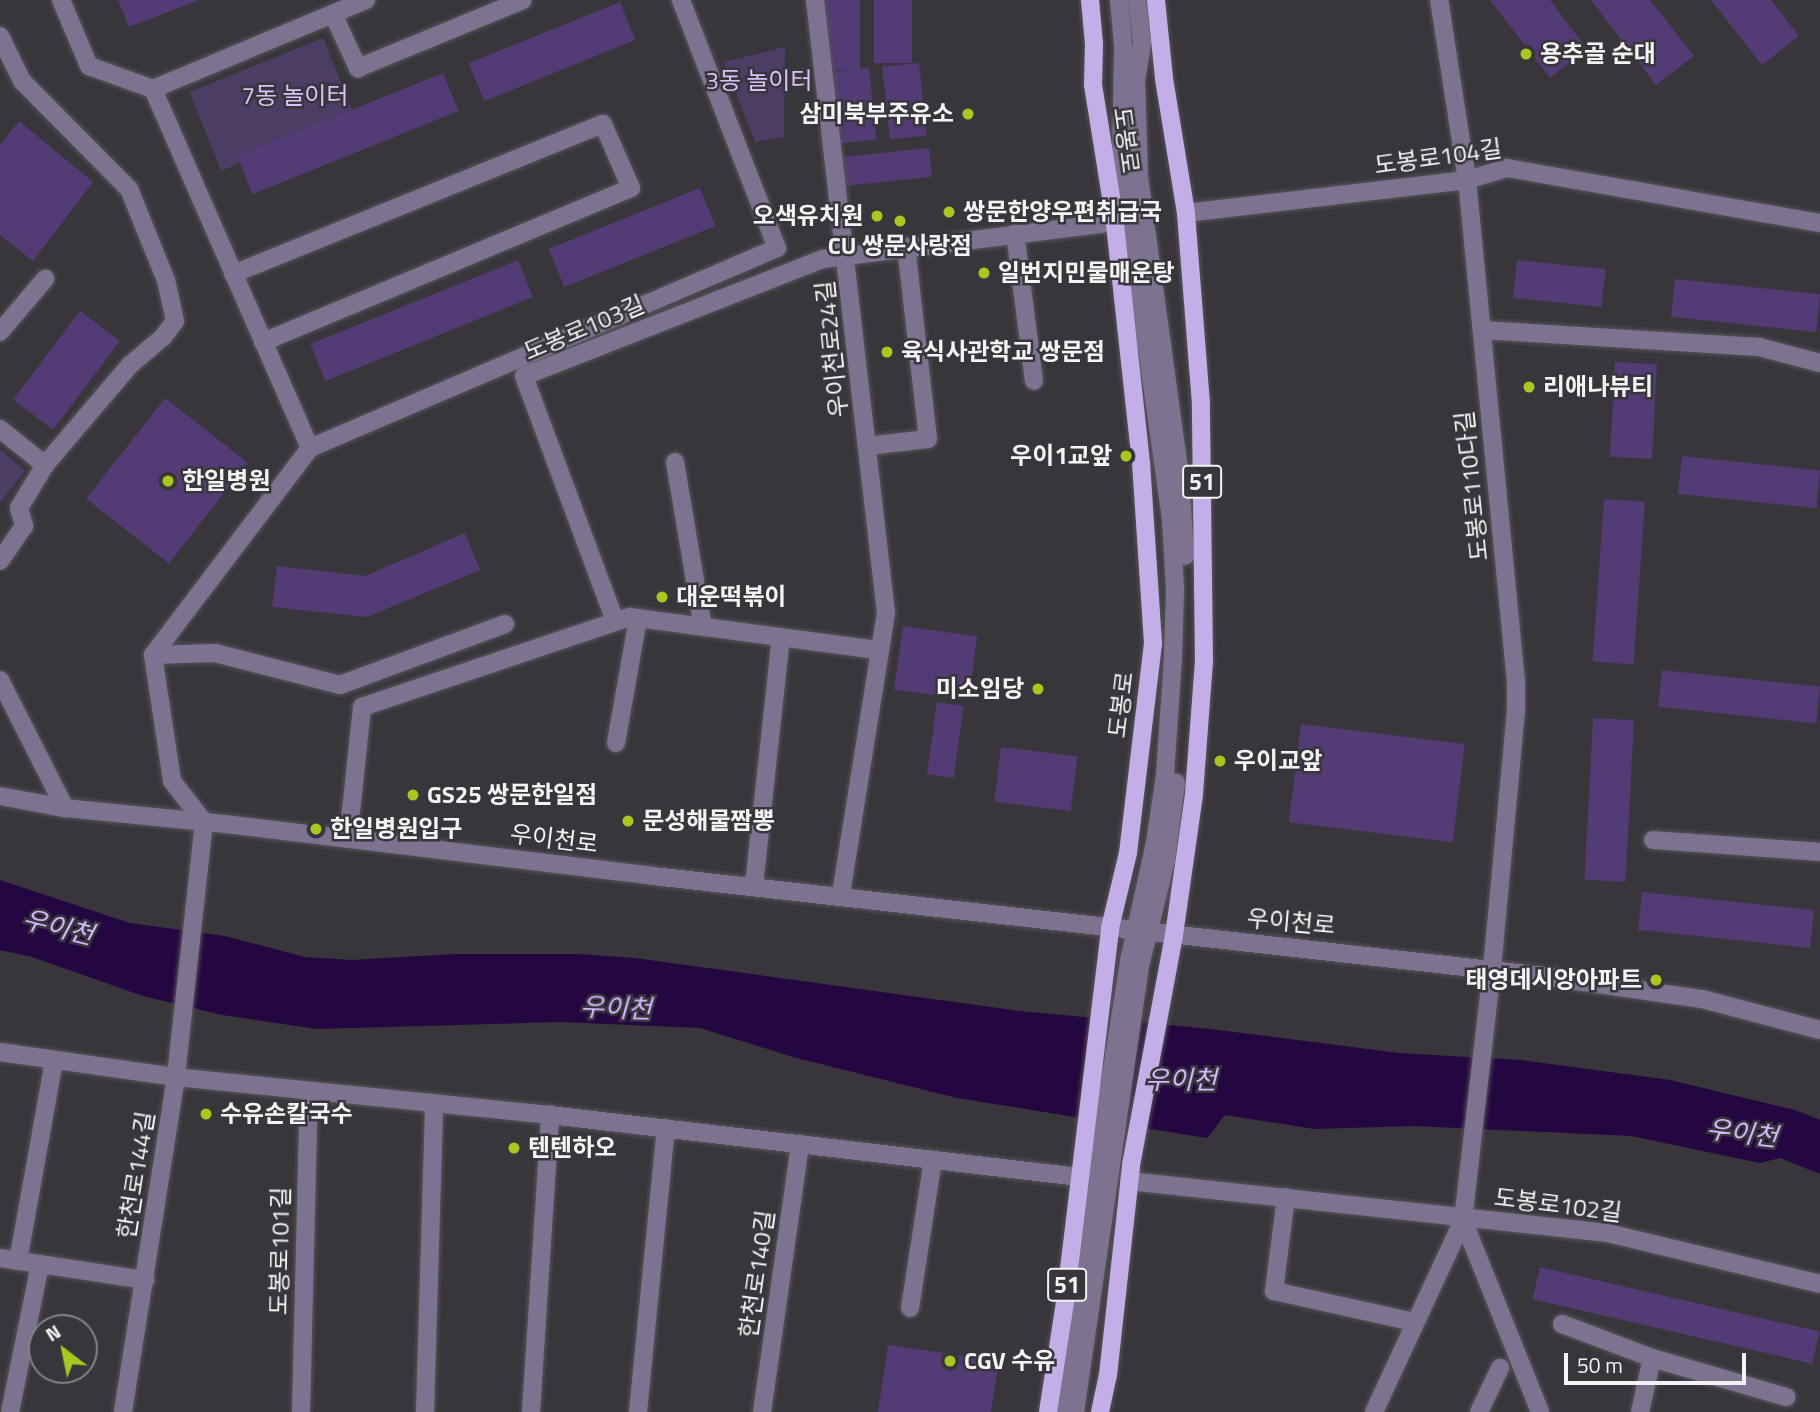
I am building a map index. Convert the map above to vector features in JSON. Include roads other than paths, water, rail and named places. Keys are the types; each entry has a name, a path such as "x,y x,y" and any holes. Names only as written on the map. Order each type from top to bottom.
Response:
{"main road":[{"name":"도봉로","path":"1048,1412 1079,1177 1098,1161 1106,961 1110,928 1128,853 1153,643 1142,463 1115,222 1093,85 1094,44 1090,0"},
{"name":"도봉로","path":"1130,1173 1166,964 1174,935 1194,794 1204,662 1201,404 1186,213 1164,78 1156,0"},
{"name":"51","path":"1100,1412 1108,1375 1130,1173"}],"street":[{"path":"61,0 89,66 153,89 366,0"},
{"path":"333,14 358,68 523,0"},
{"path":"204,822 172,781 153,655 310,448 778,248 681,0"},
{"name":"우이천로24길","path":"815,0 835,195 846,254 886,613 841,895"},
{"path":"1061,1412 1077,1284 1142,932 1165,775 1175,589 1167,485 1141,322 1121,164 1123,45 1119,0"},
{"path":"1137,0 1142,43 1136,81 1139,177 1180,476 1186,604 1176,780 1166,860 1142,932"},
{"name":"도봉로110다길","path":"1439,0 1467,180 1516,682 1492,969 1464,1212"},
{"path":"0,36 22,81 130,189 166,280 175,321 163,337 130,365 45,465 19,508 23,526 0,561"},
{"path":"153,89 310,448"},
{"path":"233,274 603,124 631,188 263,342"},
{"name":"도봉로104길","path":"1186,213 1467,180 1507,168 1820,223"},
{"name":"도봉로103길","path":"615,621 524,376 823,259 1115,222"},
{"path":"1015,233 1034,381"},
{"path":"867,446 928,439 906,247"},
{"path":"0,332 45,279"},
{"path":"1482,330 1759,346 1820,363"},
{"path":"0,429 45,465"},
{"path":"675,462 703,626"},
{"path":"615,743 638,618"},
{"path":"348,839 362,707 615,621 638,618 878,650"},
{"path":"153,655 215,653 340,684 505,624"},
{"path":"754,885 781,637"},
{"path":"0,680 65,808"},
{"name":"우이천로","path":"0,796 65,808 841,895 1142,932 1492,969 1702,999 1820,1030"},
{"name":"한천로144길","path":"123,1412 176,1077 204,822"},
{"path":"1653,840 1820,852"},
{"path":"0,1052 176,1077 550,1115 1079,1177"},
{"path":"54,1060 9,1260 145,1280"},
{"name":"도봉로101길","path":"301,1412 309,1091"},
{"path":"425,1412 434,1103"},
{"path":"531,1412 550,1115"},
{"path":"638,1412 666,1128"},
{"name":"한천로140길","path":"762,1412 800,1144"},
{"path":"910,1308 933,1160"},
{"path":"1075,1412 1098,1161"},
{"name":"도봉로102길","path":"1130,1173 1286,1197 1464,1212 1608,1233 1820,1284"},
{"path":"1286,1197 1274,1291 1414,1322"},
{"path":"1374,1412 1464,1212"},
{"path":"1464,1212 1540,1412"},
{"path":"10,1412 40,1264"},
{"path":"1562,1324 1652,1358 1786,1397"},
{"path":"1640,1412 1652,1358"},
{"path":"1479,1412 1500,1368"}],"water":[{"name":"우이천","path":"0,880 130,923 225,936 305,957 352,960 454,954 580,954 635,958 1020,1011 1211,1029 1399,1053 1521,1060 1670,1080 1795,1110 1820,1120 1820,1174 1780,1158 1760,1163 1631,1136 1415,1126 1314,1129 1225,1115 1207,1138 957,1098 793,1057 700,1028 561,1022 317,1029 222,1015 143,996 32,957 0,950"}],"place":[{"name":"용추골 순대","path":"1526,54"},
{"name":"삼미북부주유소","path":"968,114"},
{"name":"쌍문한양우편취급국","path":"949,212"},
{"name":"오색유치원","path":"877,216"},
{"name":"CU 쌍문사랑점","path":"900,221"},
{"name":"일번지민물매운탕","path":"984,273"},
{"name":"육식사관학교 쌍문점","path":"887,352"},
{"name":"리애나뷰티","path":"1529,387"},
{"name":"우이1교앞","path":"1126,456"},
{"name":"한일병원","path":"168,481"},
{"name":"대운떡볶이","path":"662,597"},
{"name":"미소임당","path":"1038,689"},
{"name":"우이교앞","path":"1220,761"},
{"name":"GS25 쌍문한일점","path":"413,795"},
{"name":"문성해물짬뽕","path":"628,821"},
{"name":"한일병원입구","path":"316,829"},
{"name":"태영데시앙아파트","path":"1656,980"},
{"name":"수유손칼국수","path":"206,1114"},
{"name":"텐텐하오","path":"514,1148"},
{"name":"CGV 수유","path":"950,1361"}],"park label":[{"name":"3동 놀이터","path":"759,81"},
{"name":"7동 놀이터","path":"295,96"}]}
